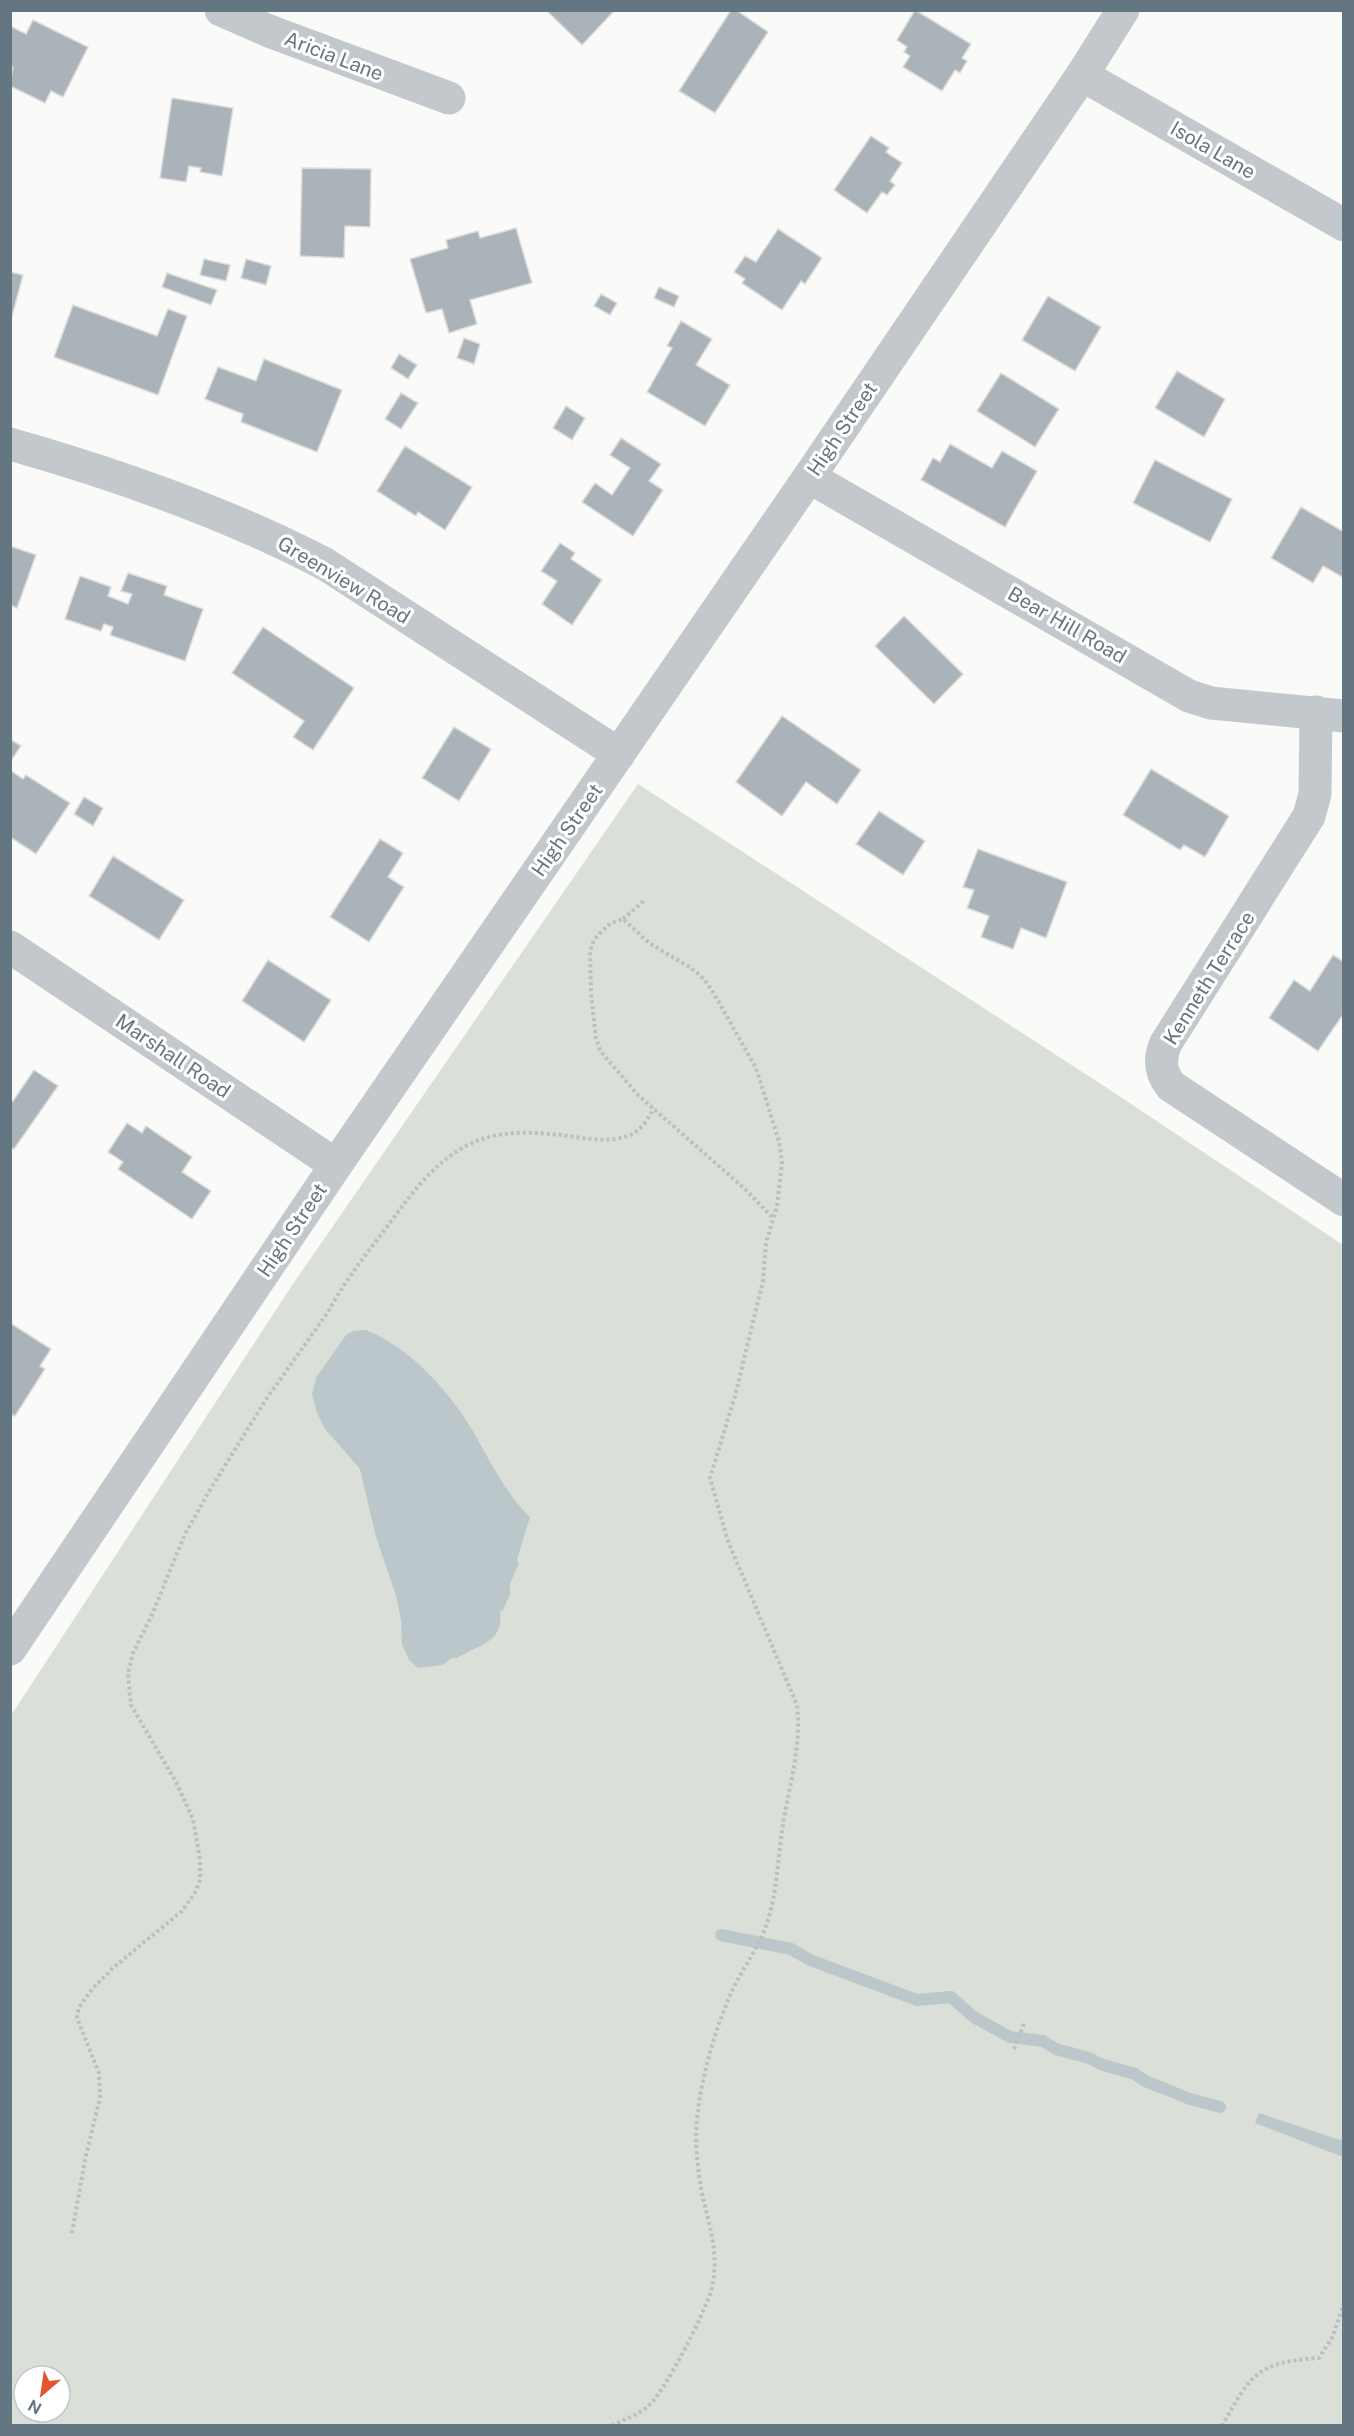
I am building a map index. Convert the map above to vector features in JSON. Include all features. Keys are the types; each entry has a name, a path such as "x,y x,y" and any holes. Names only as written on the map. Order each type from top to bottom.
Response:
{"street":[{"name":"Aricia Lane","path":"221,10 269,31 449,98"},
{"name":"High Street","path":"10,1649 336,1166 810,477 1082,75 1123,10"},
{"name":"Isola Lane","path":"1082,75 1344,225"},
{"name":"Greenview Road","path":"10,444 187,502 281,541 325,564 619,754"},
{"name":"Bear Hill Road","path":"810,477 1189,696 1211,703 1330,714"},
{"name":"Kenneth Terrace","path":"1330,714 1310,816 1167,1043 1161,1062 1164,1075 1171,1086 1344,1200"},
{"name":"Marshall Road","path":"10,947 336,1166"}],"path":[{"path":"645,900 623,919 611,923 602,931 594,940 590,951 594,1026 601,1052 638,1095 745,1190 773,1218"},
{"path":"612,2426 651,2405 662,2390 700,2318 711,2290 716,2252 701,2188 697,2154 697,2112 723,2013 733,1988 764,1932 771,1911 799,1719 794,1698 728,1541 710,1478 735,1396 763,1281 766,1243 777,1206 782,1152 773,1115 756,1068 704,979 691,968 650,943 623,919"},
{"path":"72,2233 85,2160 100,2098 99,2073 77,2018 79,2007 93,1988 114,1967 182,1911 196,1891 200,1880 200,1859 192,1819 176,1782 131,1705 128,1674 133,1653 151,1617 185,1534 245,1432 328,1312 342,1287 407,1200 441,1162 471,1143 505,1133 558,1135 587,1139 626,1137 636,1132 654,1108"},
{"path":"1014,2049 1025,2021"},
{"path":"1222,2426 1242,2390 1258,2372 1290,2360 1319,2358 1333,2336 1344,2303"}],"shaded area":[{"path":"638,784 1104,1086 1343,1245 1343,2425 11,2425 10,1717 291,1287"},
{"path":"366,1330 398,1348 441,1387 465,1418 506,1488 530,1517 517,1560 519,1563 510,1584 510,1594 503,1610 500,1611 498,1630 488,1641 442,1665 418,1668 409,1660 402,1644 401,1620 396,1596 376,1537 360,1469 325,1429 317,1413 312,1394 316,1378 346,1335 353,1331"},
{"path":"1259,2113 1343,2141 1343,2157 1255,2123"}],"building":[{"path":"546,10 615,10 582,45"},
{"path":"731,10 736,10 768,32 715,113 679,91"},
{"path":"915,10 971,44 962,58 967,61 960,73 955,70 942,91 903,67 910,56 904,52 907,47 897,40"},
{"path":"33,20 88,47 63,97 51,91 45,103 10,86 13,67 10,66 10,26 26,34"},
{"path":"172,98 233,108 222,176 200,172 201,168 189,166 186,182 160,178"},
{"path":"871,136 889,148 886,152 902,163 890,181 895,185 887,195 882,192 867,213 834,190"},
{"path":"302,168 371,169 370,227 345,226 344,258 300,256"},
{"path":"516,228 532,283 470,300 477,324 449,333 442,309 426,313 410,259 448,248 446,240 478,231 480,238"},
{"path":"778,229 822,258 805,284 801,281 782,310 742,283 745,279 734,272 745,256 756,262"},
{"path":"204,259 230,265 226,281 200,275"},
{"path":"246,259 271,266 266,285 241,278"},
{"path":"10,272 23,275 10,324"},
{"path":"167,273 217,290 211,305 162,287"},
{"path":"659,287 679,296 674,307 654,298"},
{"path":"601,294 617,303 610,315 594,306"},
{"path":"1048,296 1101,327 1075,371 1022,340"},
{"path":"73,305 157,336 168,309 187,316 158,395 54,357"},
{"path":"681,321 712,339 696,365 730,385 705,426 647,392 672,348 667,346"},
{"path":"464,338 480,344 474,364 457,358"},
{"path":"399,354 417,365 408,379 391,368"},
{"path":"264,359 342,390 317,452 241,422 243,414 205,399 218,367 256,381"},
{"path":"1177,371 1225,399 1204,437 1155,408"},
{"path":"1001,373 1059,409 1035,447 977,411"},
{"path":"401,393 418,403 401,429 385,419"},
{"path":"566,406 585,418 572,440 553,428"},
{"path":"621,438 661,464 649,481 663,490 633,536 582,502 595,483 612,495 630,468 610,455"},
{"path":"950,444 992,468 1002,451 1037,471 1005,527 921,480 933,458 940,462"},
{"path":"405,446 472,487 445,530 418,512 416,516 377,491"},
{"path":"1155,460 1232,499 1210,542 1133,503"},
{"path":"1301,507 1344,532 1344,578 1323,566 1313,583 1271,558"},
{"path":"560,543 575,553 571,559 602,580 572,625 542,604 557,581 541,571"},
{"path":"10,546 36,555 17,608 10,605"},
{"path":"128,573 167,586 164,595 203,609 185,661 110,635 113,627 104,624 101,631 65,619 80,576 111,587 108,596 128,604 132,594 121,591"},
{"path":"904,616 963,674 934,704 875,646"},
{"path":"263,627 354,688 313,750 293,737 304,721 232,673"},
{"path":"782,716 861,770 837,804 806,782 782,816 736,782"},
{"path":"454,727 491,749 459,801 422,778"},
{"path":"10,739 21,746 10,762"},
{"path":"1151,769 1229,816 1205,857 1184,845 1180,850 1123,815"},
{"path":"10,770 23,779 26,775 70,803 36,854 10,837"},
{"path":"84,797 103,808 93,826 74,814"},
{"path":"879,811 925,841 903,875 856,844"},
{"path":"380,839 403,853 388,877 404,887 369,942 330,917"},
{"path":"978,849 1067,882 1046,938 1021,928 1013,949 981,937 989,916 967,908 974,890 963,887"},
{"path":"113,856 184,900 159,940 89,896"},
{"path":"1333,955 1344,962 1344,1013 1318,1051 1269,1018 1294,980 1310,991"},
{"path":"268,960 331,1000 304,1042 242,1001"},
{"path":"34,1070 58,1086 14,1149 10,1147 10,1100 13,1101"},
{"path":"127,1123 142,1133 146,1126 192,1157 182,1172 211,1191 192,1219 118,1169 123,1162 108,1152"},
{"path":"10,1323 51,1349 40,1366 45,1369 15,1416 10,1414"}],"waterway":[{"path":"721,1935 791,1949 810,1960 917,2000 951,1997 975,2018 1010,2037 1043,2041 1056,2049 1135,2074 1145,2081 1190,2099 1220,2107"}]}
